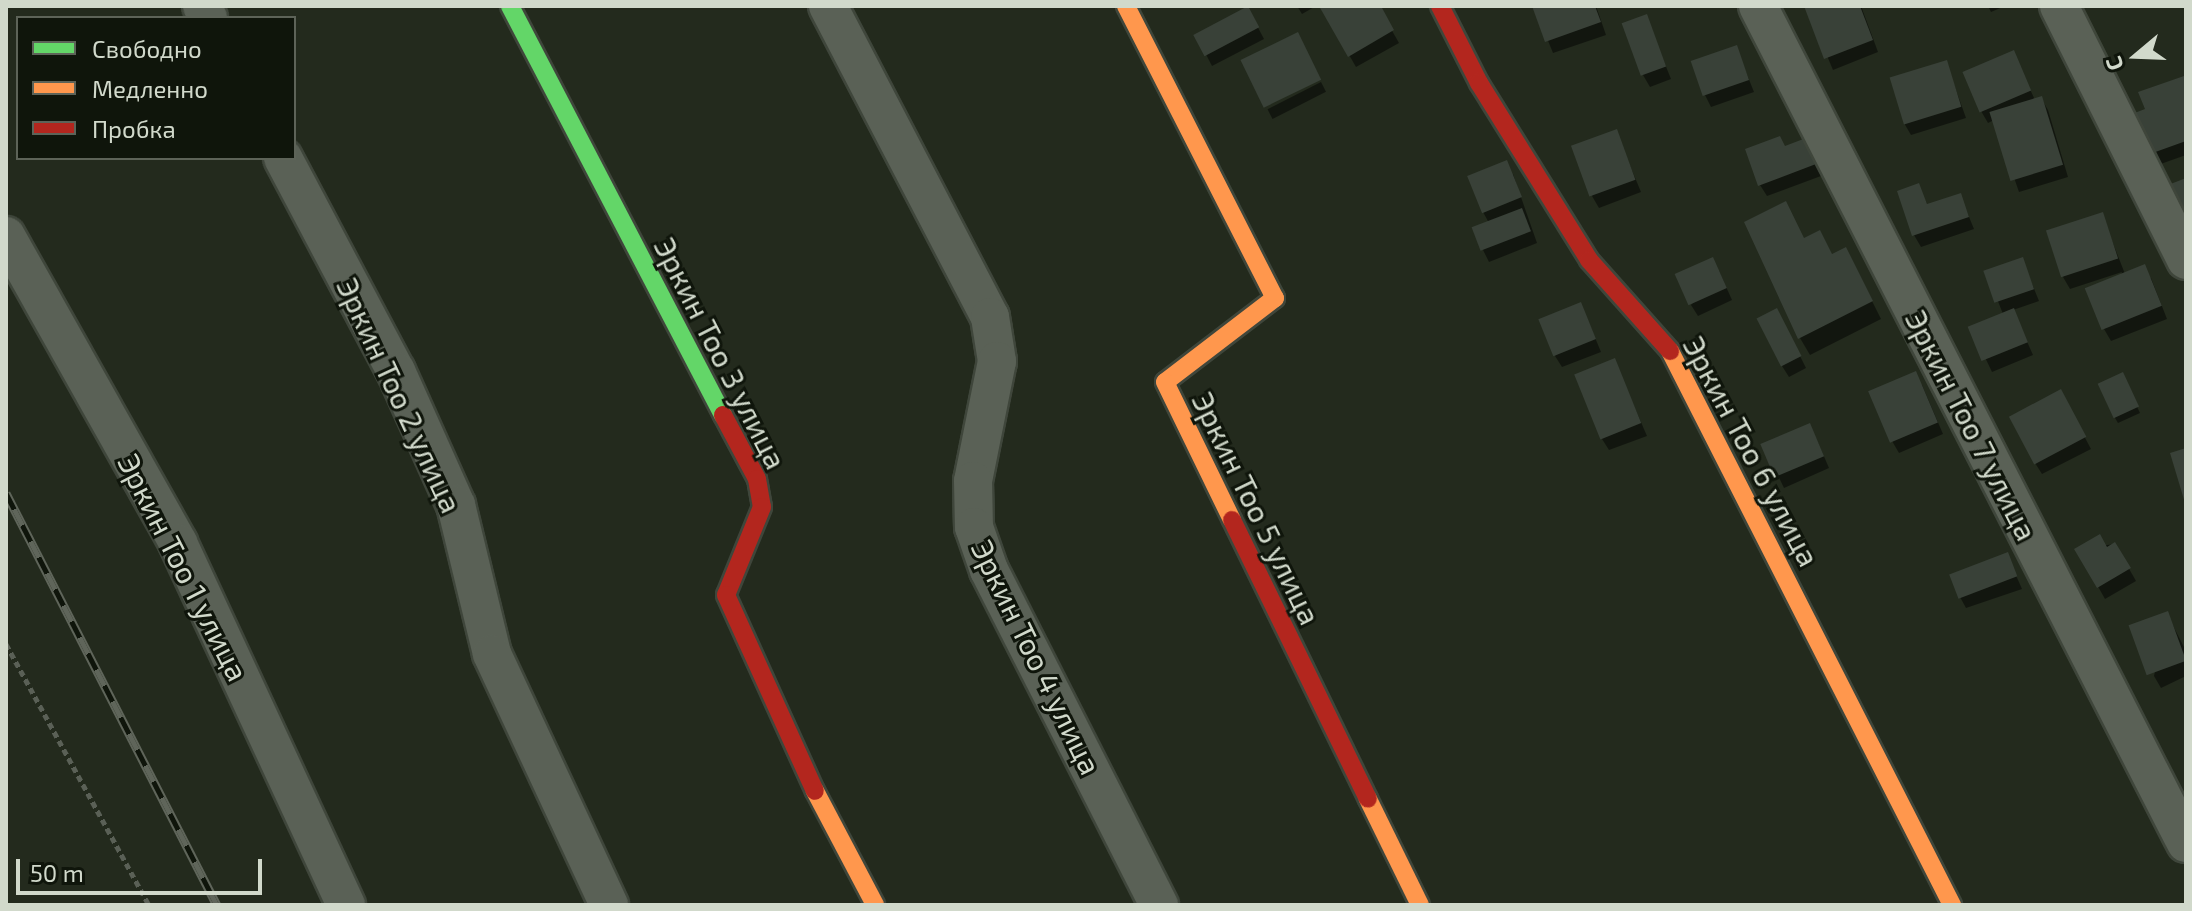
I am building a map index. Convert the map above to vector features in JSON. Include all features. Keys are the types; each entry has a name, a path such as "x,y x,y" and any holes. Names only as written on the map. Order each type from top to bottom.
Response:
{"street":[{"name":"Эркин Тоо 3 улица","path":"510,6 757,479 762,507 726,595 797,757 875,905"},
{"name":"Эркин Тоо 4 улица","path":"828,6 990,317 997,361 973,481 974,527 989,570 1159,905"},
{"name":"Эркин Тоо 5 улица","path":"1126,6 1275,298 1165,382 1420,905"},
{"name":"Эркин Тоо 6 улица","path":"1440,6 1479,83 1589,260 1668,348 1952,905"},
{"name":"Эркин Тоо 7 улица","path":"1758,6 2186,843"},
{"path":"2059,6 2186,260"},
{"name":"Эркин Тоо 2 улица","path":"284,160 396,371 456,505 492,654 609,905"},
{"name":"Эркин Тоо 1 улица","path":"6,236 178,543 346,905"}],"path":[{"path":"6,644 149,905"}],"building":[{"path":"1248,6 1259,27 1205,56 1193,35"},
{"path":"1319,6 1381,6 1394,30 1348,57"},
{"path":"1532,6 1595,6 1601,22 1545,42"},
{"path":"1804,6 1860,6 1873,40 1824,59"},
{"path":"1647,14 1666,67 1641,76 1622,23"},
{"path":"1298,32 1321,80 1264,108 1240,60"},
{"path":"1737,45 1749,80 1703,96 1691,61"},
{"path":"2014,50 2031,91 1980,112 1962,72"},
{"path":"1947,60 1961,107 1904,124 1890,78"},
{"path":"2184,76 2186,141 2147,155 2132,114 2145,109 2138,92"},
{"path":"2042,96 2063,165 2010,181 1989,112"},
{"path":"1617,129 1635,180 1589,197 1571,146"},
{"path":"1780,136 1785,146 1806,138 1816,164 1758,186 1745,149"},
{"path":"1507,160 1522,197 1482,213 1467,176"},
{"path":"2186,178 2186,232 2168,185"},
{"path":"1919,183 1927,204 1961,193 1969,217 1912,236 1897,191"},
{"path":"1786,201 1804,238 1820,230 1832,254 1846,247 1873,301 1798,339 1744,222"},
{"path":"1522,208 1531,231 1481,251 1472,227"},
{"path":"2103,212 2118,259 2061,277 2046,231"},
{"path":"1713,257 1727,288 1688,305 1675,274"},
{"path":"2023,257 2034,289 1994,303 1983,271"},
{"path":"2145,264 2162,306 2102,330 2085,288"},
{"path":"1581,302 1596,339 1553,356 1538,319"},
{"path":"1777,308 1802,356 1781,367 1757,318"},
{"path":"2014,308 2028,342 1982,361 1968,327"},
{"path":"1615,358 1641,423 1600,439 1574,374"},
{"path":"1916,371 1938,423 1890,443 1868,391"},
{"path":"2123,372 2139,406 2114,418 2098,384"},
{"path":"2061,389 2086,437 2034,464 2009,417"},
{"path":"1810,423 1824,456 1774,477 1760,444"},
{"path":"2186,448 2186,503 2185,503 2170,453"},
{"path":"2100,534 2107,547 2115,542 2131,568 2097,588 2074,549"},
{"path":"2008,552 2017,576 1959,599 1949,575"},
{"path":"2168,611 2186,661 2147,675 2129,625"}],"railway":[{"path":"6,493 217,905"}],"traffic: fast":[{"path":"510,6 723,415"}],"traffic: slow":[{"path":"1126,6 1275,298 1165,382 1232,520"},
{"path":"1670,351 1952,905"},
{"path":"815,791 875,905"},
{"path":"1368,799 1420,905"}],"traffic: jam":[{"path":"1440,6 1479,83 1589,260 1670,351"},
{"path":"723,415 757,479 762,507 726,595 815,791"},
{"path":"1232,520 1368,799"}]}
